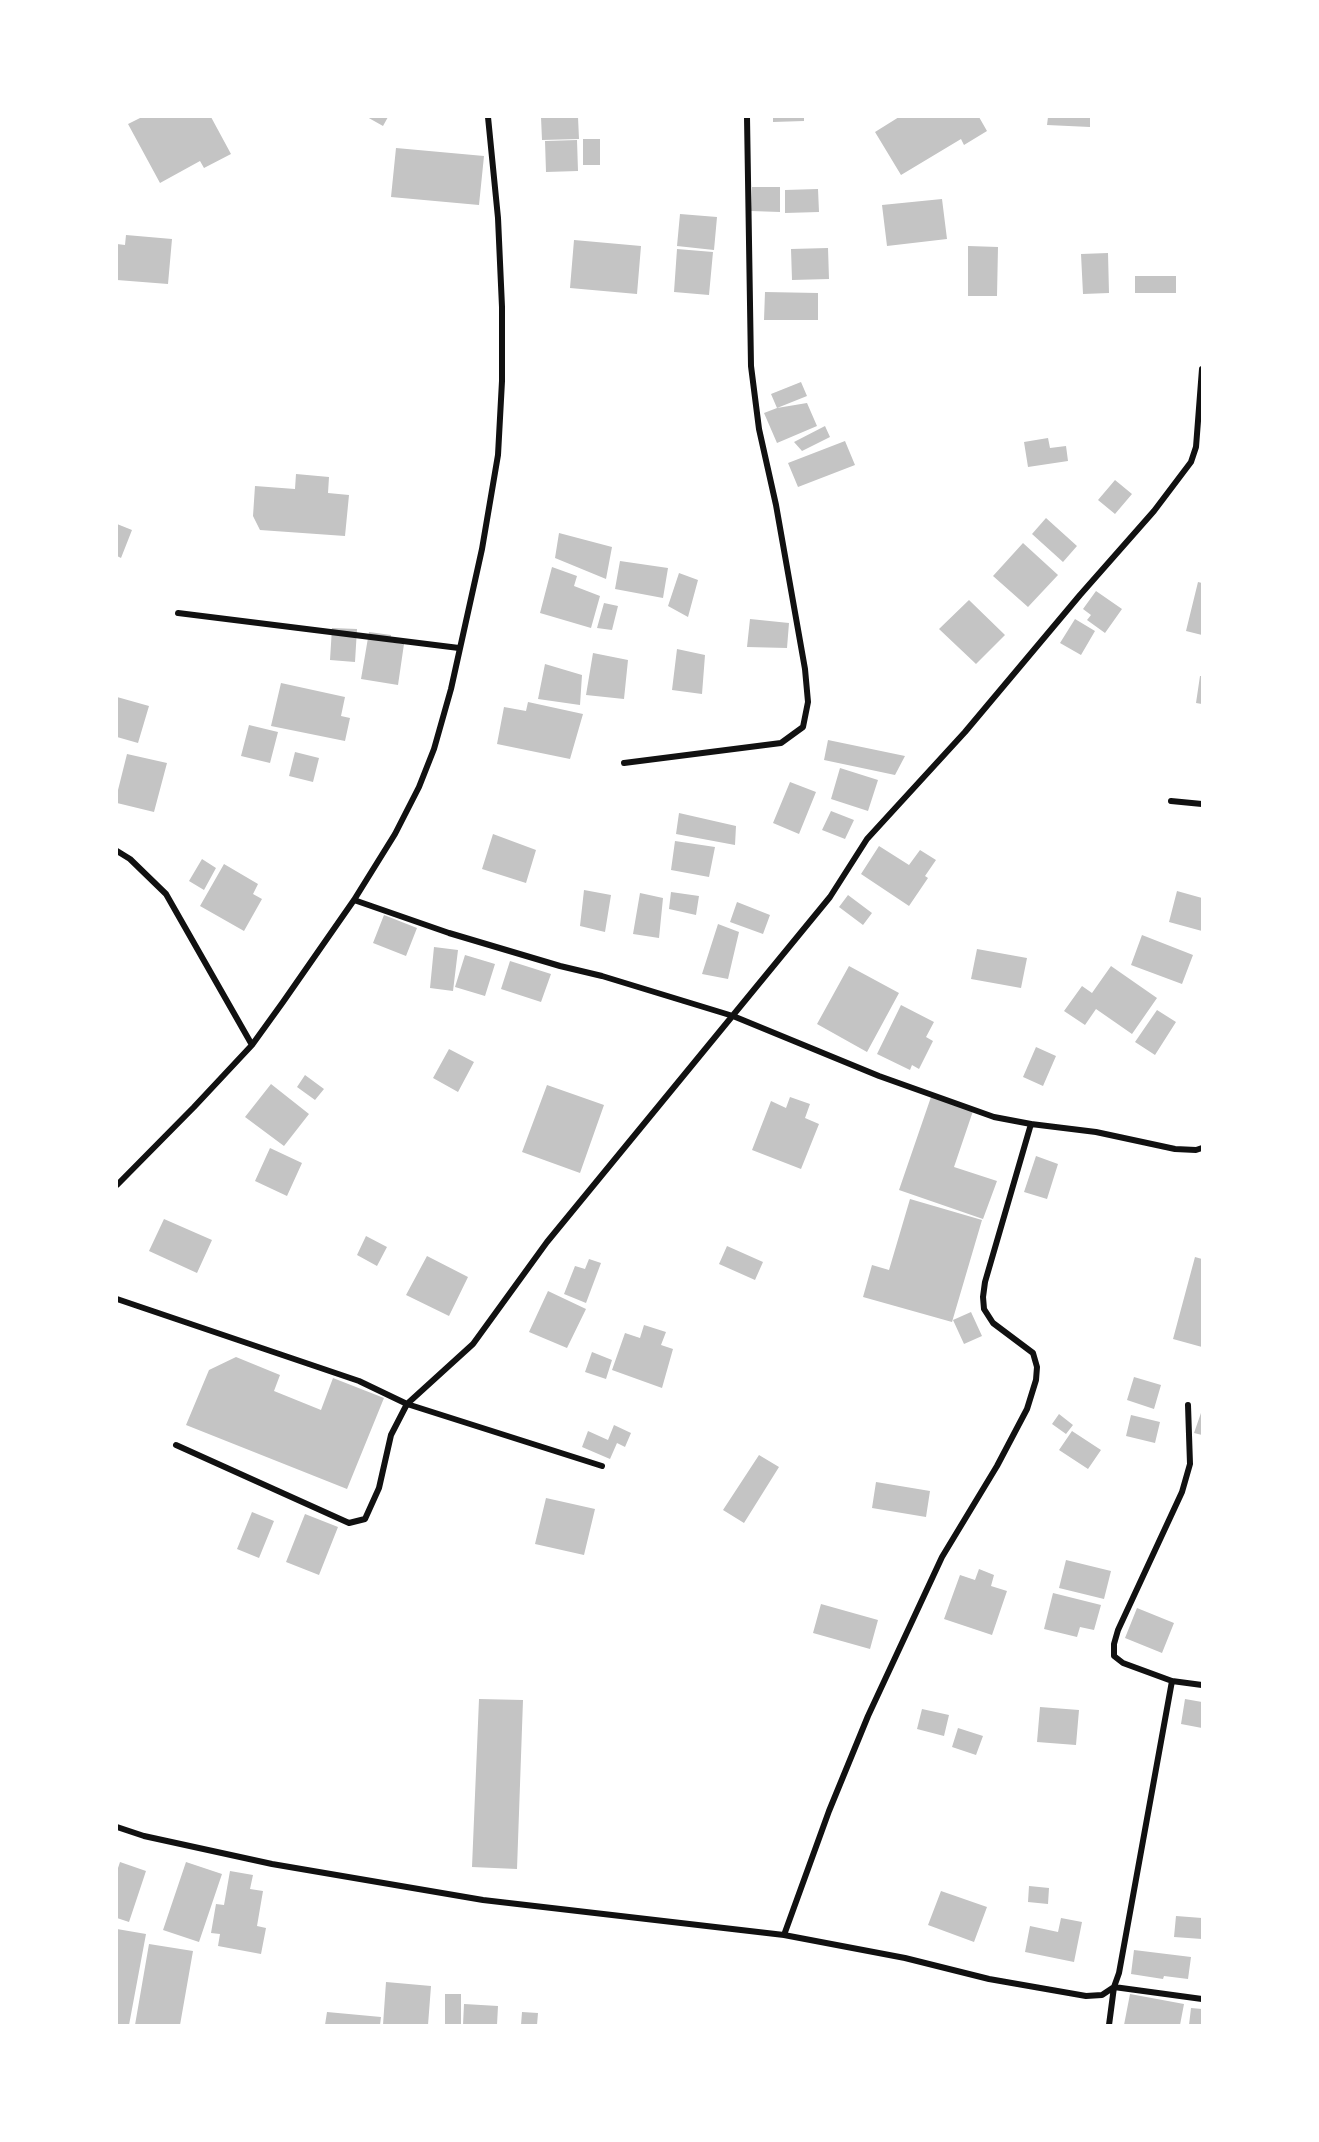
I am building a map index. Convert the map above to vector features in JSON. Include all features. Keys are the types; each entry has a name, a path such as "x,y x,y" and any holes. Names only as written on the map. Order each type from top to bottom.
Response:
{"street":[{"path":"117,1185 252,1045 354,900 395,834 419,787 434,749 482,549 498,455 502,381 502,307 498,218 488,117"},
{"path":"624,763 781,743 803,727 808,702 778,517 759,429 751,366 747,117"},
{"path":"176,1445 349,1523 365,1519 379,1488 391,1435 407,1404 473,1344 547,1242 830,897 867,839 965,732 1154,511 1191,462 1196,447 1202,369"},
{"path":"178,613 459,648"},
{"path":"1171,801 1202,804"},
{"path":"117,851 130,859 166,894 252,1045"},
{"path":"354,900 450,933 733,1016 879,1076 994,1117 1096,1132 1175,1149 1202,1148"},
{"path":"784,1935 829,1811 868,1716 942,1557 997,1466 1027,1409 1036,1380 1037,1367 1033,1353 993,1323 984,1309 983,1297 985,1282 1031,1124"},
{"path":"117,1299 359,1381 407,1404 602,1467"},
{"path":"1188,1405 1190,1464 1182,1492 1137,1587 1114,1644 1114,1656 1118,1660 1172,1681 1202,1685"},
{"path":"1109,2025 1114,1987 1119,1973 1172,1681"},
{"path":"117,1827 144,1836 272,1864 483,1900 784,1935 905,1958 989,1979 1086,1996 1102,1995 1114,1987 1202,1999"}],"building":[{"path":"142,117 211,117 231,154 204,168 200,161 160,183 128,124"},
{"path":"367,117 388,117 383,126"},
{"path":"541,117 578,117 579,139 542,140"},
{"path":"773,117 804,117 804,121 773,122"},
{"path":"899,117 979,117 987,131 964,145 961,139 901,175 875,132"},
{"path":"1048,117 1090,117 1090,127 1047,125"},
{"path":"583,139 600,139 600,165 583,165"},
{"path":"577,140 578,171 546,172 545,141"},
{"path":"396,148 484,156 479,205 391,197"},
{"path":"752,187 780,187 780,212 751,211"},
{"path":"818,189 819,212 785,213 785,190"},
{"path":"942,199 947,239 887,246 882,205"},
{"path":"680,214 717,217 714,250 677,246"},
{"path":"126,235 172,239 168,284 117,280 117,244 125,245"},
{"path":"574,240 641,246 637,294 570,288"},
{"path":"968,246 998,247 997,296 968,296"},
{"path":"828,248 829,279 792,280 791,249"},
{"path":"677,249 713,252 709,295 674,292"},
{"path":"1108,253 1109,293 1083,294 1081,254"},
{"path":"1135,276 1176,276 1176,293 1135,293"},
{"path":"765,292 818,293 818,320 764,320"},
{"path":"801,382 807,396 777,408 771,394"},
{"path":"807,403 817,426 777,443 764,413 777,408"},
{"path":"825,426 830,437 802,451 794,442"},
{"path":"1048,438 1050,448 1066,446 1068,461 1028,467 1024,442"},
{"path":"845,441 855,465 798,487 788,463"},
{"path":"296,474 329,477 328,493 349,495 345,536 260,530 253,516 255,486 295,489"},
{"path":"1115,480 1132,494 1115,514 1098,500"},
{"path":"1046,518 1077,546 1063,562 1032,534"},
{"path":"117,524 132,530 121,558 117,556"},
{"path":"559,533 612,547 606,579 555,558"},
{"path":"1023,543 1058,575 1028,607 993,576"},
{"path":"620,561 668,568 663,598 615,589"},
{"path":"552,567 577,576 574,586 600,596 591,628 540,613"},
{"path":"679,573 698,580 688,617 668,606"},
{"path":"1198,582 1202,583 1202,635 1186,631"},
{"path":"1096,591 1122,609 1105,633 1087,620 1091,615 1083,609"},
{"path":"969,600 1005,635 976,664 939,629"},
{"path":"604,603 618,606 612,630 597,628"},
{"path":"750,619 789,623 787,648 747,647"},
{"path":"1075,619 1095,631 1081,655 1060,643"},
{"path":"332,628 357,629 355,662 330,660"},
{"path":"369,632 391,635 390,642 404,644 398,685 361,679"},
{"path":"677,649 705,655 702,694 672,690"},
{"path":"593,653 628,660 624,699 586,695"},
{"path":"545,664 582,675 580,705 538,699"},
{"path":"1200,676 1202,676 1202,704 1196,703"},
{"path":"281,683 345,697 341,716 350,718 345,741 271,726"},
{"path":"117,697 149,706 138,743 117,737"},
{"path":"528,702 583,714 570,759 497,744 504,707 526,711"},
{"path":"249,725 278,732 270,763 241,756"},
{"path":"828,740 905,756 895,775 824,760"},
{"path":"295,752 319,758 313,782 289,776"},
{"path":"127,754 167,763 154,812 117,803"},
{"path":"840,768 878,780 868,811 831,799"},
{"path":"790,782 816,792 799,834 773,823"},
{"path":"831,811 854,820 845,839 822,830"},
{"path":"679,813 736,826 735,845 676,834"},
{"path":"493,834 536,850 526,883 482,869"},
{"path":"675,841 715,847 709,877 671,870"},
{"path":"879,846 909,865 920,850 936,860 925,876 928,878 909,906 861,874"},
{"path":"202,859 216,868 204,890 189,881"},
{"path":"224,864 258,884 253,894 262,899 244,931 200,906"},
{"path":"584,890 611,895 605,932 580,926"},
{"path":"1177,891 1202,898 1202,931 1169,922"},
{"path":"671,892 699,896 696,915 669,909"},
{"path":"640,893 663,898 659,938 633,934"},
{"path":"848,895 872,913 863,925 839,907"},
{"path":"737,902 770,915 763,934 730,922"},
{"path":"384,915 417,928 406,956 373,943"},
{"path":"718,924 739,932 728,979 702,974"},
{"path":"1142,935 1193,955 1182,984 1131,965"},
{"path":"434,947 458,950 453,991 430,988"},
{"path":"977,949 1027,958 1021,988 971,979"},
{"path":"465,955 495,964 485,996 455,987"},
{"path":"510,961 551,974 541,1002 501,989"},
{"path":"849,966 899,993 867,1052 817,1024"},
{"path":"1111,966 1157,998 1132,1034 1096,1009 1085,1025 1064,1011 1082,986 1092,993"},
{"path":"901,1005 934,1022 926,1037 933,1041 919,1069 912,1065 910,1070 877,1054"},
{"path":"1157,1010 1176,1022 1155,1055 1135,1042"},
{"path":"1036,1047 1056,1056 1043,1086 1023,1077"},
{"path":"449,1049 474,1062 458,1092 433,1078"},
{"path":"305,1075 324,1089 315,1100 297,1087"},
{"path":"271,1084 309,1114 284,1146 245,1117"},
{"path":"547,1085 604,1105 580,1173 522,1152"},
{"path":"790,1097 810,1104 805,1118 819,1124 801,1169 752,1150 771,1101 786,1108"},
{"path":"931,1097 973,1111 954,1167 997,1181 983,1219 899,1190"},
{"path":"270,1148 302,1163 287,1196 255,1181"},
{"path":"1036,1156 1058,1164 1047,1199 1024,1192"},
{"path":"910,1199 982,1220 952,1322 863,1297 872,1265 889,1270"},
{"path":"164,1219 212,1240 197,1273 149,1251"},
{"path":"366,1236 387,1247 377,1266 357,1255"},
{"path":"727,1246 763,1262 755,1280 719,1264"},
{"path":"427,1256 468,1277 449,1316 406,1295"},
{"path":"1195,1257 1202,1259 1202,1347 1173,1339"},
{"path":"589,1259 601,1263 586,1303 564,1294 575,1266 585,1269"},
{"path":"548,1291 586,1309 567,1348 529,1332"},
{"path":"971,1312 982,1336 964,1344 953,1320"},
{"path":"644,1325 666,1332 661,1345 673,1349 662,1388 612,1370 625,1333 640,1338"},
{"path":"592,1352 612,1360 606,1379 585,1372"},
{"path":"236,1357 280,1375 274,1391 321,1410 333,1378 384,1398 347,1489 186,1425 209,1370"},
{"path":"1134,1377 1161,1385 1154,1409 1127,1400"},
{"path":"1202,1410 1202,1435 1194,1433"},
{"path":"1059,1414 1073,1425 1066,1434 1052,1424"},
{"path":"1131,1415 1160,1422 1155,1443 1126,1436"},
{"path":"614,1425 631,1433 625,1447 617,1443 610,1459 582,1447 588,1431 608,1440"},
{"path":"1072,1431 1101,1450 1088,1469 1059,1450"},
{"path":"759,1455 779,1467 744,1523 723,1510"},
{"path":"876,1482 930,1491 926,1517 872,1508"},
{"path":"546,1498 595,1509 584,1555 535,1544"},
{"path":"252,1512 274,1521 259,1558 237,1549"},
{"path":"305,1514 338,1527 319,1575 286,1562"},
{"path":"1066,1560 1111,1571 1104,1599 1059,1588"},
{"path":"979,1569 994,1575 991,1586 1007,1591 992,1635 944,1619 960,1575 975,1580"},
{"path":"1053,1593 1101,1605 1094,1630 1080,1627 1077,1637 1044,1629"},
{"path":"821,1604 878,1620 870,1649 813,1633"},
{"path":"1137,1608 1174,1623 1162,1653 1125,1638"},
{"path":"479,1699 523,1700 517,1869 472,1867"},
{"path":"1185,1699 1202,1702 1202,1728 1181,1724"},
{"path":"1040,1707 1079,1710 1076,1745 1037,1742"},
{"path":"922,1709 949,1715 944,1736 917,1729"},
{"path":"958,1728 983,1736 976,1755 952,1747"},
{"path":"120,1862 146,1871 129,1922 117,1918 117,1871"},
{"path":"186,1862 222,1874 199,1942 163,1930"},
{"path":"230,1871 253,1875 250,1889 263,1891 257,1926 266,1928 261,1954 218,1946 220,1934 211,1933 216,1904 224,1905"},
{"path":"1029,1886 1049,1888 1048,1904 1028,1902"},
{"path":"941,1891 987,1907 974,1942 928,1925"},
{"path":"1176,1916 1202,1918 1202,1939 1174,1937"},
{"path":"1061,1918 1082,1922 1074,1962 1025,1952 1030,1926 1058,1932"},
{"path":"117,1929 146,1934 129,2025 117,2025"},
{"path":"149,1944 193,1951 180,2025 135,2025"},
{"path":"1134,1950 1191,1957 1188,1979 1164,1976 1163,1979 1131,1974"},
{"path":"386,1982 431,1986 428,2025 383,2025"},
{"path":"445,1994 461,1994 461,2025 445,2025"},
{"path":"1130,1994 1184,2004 1180,2025 1124,2025"},
{"path":"464,2004 498,2006 497,2025 463,2025"},
{"path":"1191,2008 1202,2009 1202,2025 1189,2025"},
{"path":"327,2012 381,2017 380,2025 325,2025"},
{"path":"522,2012 538,2013 537,2025 521,2025"}]}
